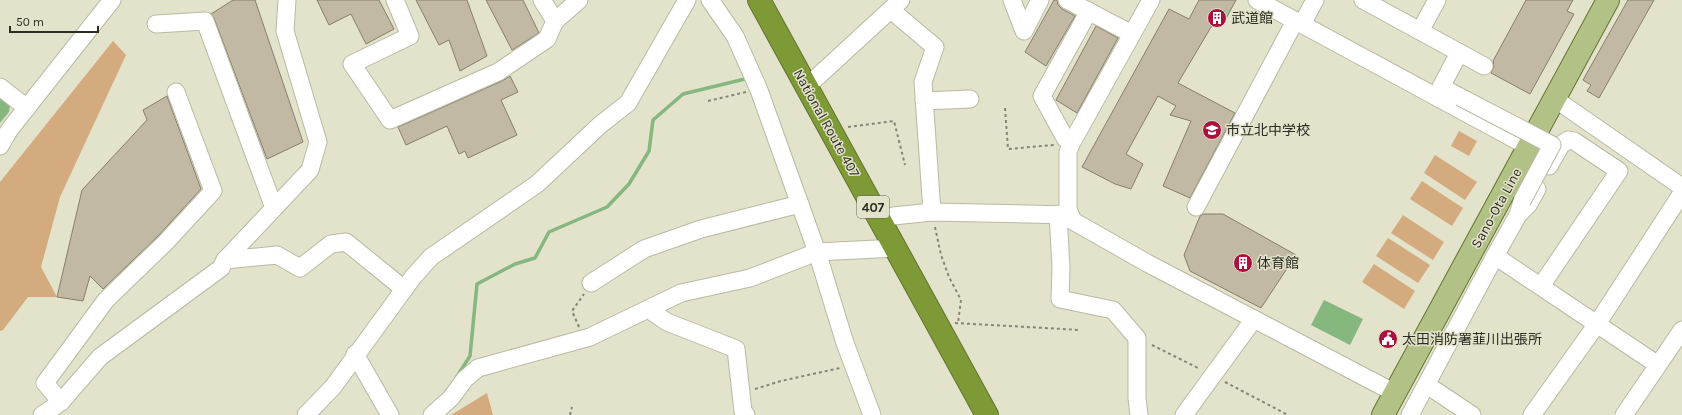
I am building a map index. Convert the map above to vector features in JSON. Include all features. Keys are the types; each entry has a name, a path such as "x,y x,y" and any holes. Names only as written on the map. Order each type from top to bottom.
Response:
{"highway":[{"name":"National Route 407","path":"759,0 987,415"}],"main road":[{"name":"Sano-Ota Line","path":"1383,415 1608,0"}],"street":[{"path":"0,146 10,129 112,0"},
{"path":"42,415 61,402 100,357 221,268 225,260 310,170 318,142 285,31 287,0"},
{"path":"395,0 410,36 352,64 390,120 498,72 512,64 547,40 555,20 579,0"},
{"path":"542,0 555,20"},
{"path":"306,415 333,387 355,354 404,289 431,257 537,184 600,125 628,103 687,0"},
{"path":"710,0 736,36 759,90 817,252 853,365 872,415"},
{"path":"1012,0 1024,31 1040,0"},
{"path":"1067,0 1132,34"},
{"path":"1139,415 1137,398 1137,338 1113,310 1060,299 1064,215 1068,209 1068,152 1071,144 1151,0"},
{"path":"1257,0 1529,147"},
{"path":"1196,207 1298,23 1315,0"},
{"path":"1363,0 1484,66"},
{"path":"1420,31 1437,0"},
{"path":"806,85 815,79 896,5 935,46 923,82 932,212"},
{"path":"1071,144 1065,138 1042,96 1088,12"},
{"path":"156,24 205,21 274,208"},
{"path":"1410,415 1552,145 1441,87 1459,53"},
{"path":"0,87 27,108"},
{"path":"61,402 45,383 106,300 166,242 213,190 176,92"},
{"path":"924,101 970,99"},
{"path":"1555,99 1682,187"},
{"path":"1520,208 1528,205 1561,145 1568,140 1574,141 1619,171 1541,286"},
{"path":"1532,415 1597,324 1682,192"},
{"path":"591,283 644,250 701,229 800,204"},
{"path":"882,223 893,216 932,212 1064,215 1147,263 1395,393"},
{"path":"225,260 277,255 300,268 331,244 346,242 404,289"},
{"path":"432,415 451,398 465,380 478,368 584,339 681,293 750,278 817,252 896,248"},
{"path":"1494,256 1658,365"},
{"path":"648,309 667,322 736,350 741,393 746,415"},
{"path":"1184,415 1254,319"},
{"path":"1624,415 1682,330"},
{"path":"355,354 390,415"},
{"path":"1426,385 1472,415"}],"path":[{"path":"708,101 759,90"},
{"path":"1005,108 1008,149 1071,144"},
{"path":"831,129 894,121 905,165"},
{"path":"932,212 941,255 949,277 961,300 958,324"},
{"path":"584,339 572,311 591,283"},
{"path":"936,322 1080,330"},
{"path":"741,393 782,381 853,365"},
{"path":"570,415 572,407"}],"shaded area":[{"path":"113,41 126,55 60,197 41,267 57,297 28,297 3,330 0,331 0,182"},
{"path":"0,97 10,105 9,112 0,123"},
{"path":"1459,131 1477,141 1469,156 1451,146"},
{"path":"1435,155 1477,182 1465,200 1424,173"},
{"path":"1422,181 1463,208 1452,226 1410,199"},
{"path":"1403,215 1444,242 1433,260 1391,233"},
{"path":"1388,238 1430,265 1418,283 1376,256"},
{"path":"1374,264 1415,291 1404,309 1362,282"},
{"path":"1324,300 1363,319 1350,345 1311,325"},
{"path":"487,393 493,415 451,415"}],"building":[{"path":"233,0 255,0 303,142 267,159 214,18 211,14"},
{"path":"317,0 379,0 394,29 366,44 351,14 329,25"},
{"path":"416,0 467,0 487,56 460,71 449,40 439,45"},
{"path":"486,0 523,0 539,33 512,50"},
{"path":"1054,0 1057,0 1058,5 1062,9 1075,16 1046,66 1025,52"},
{"path":"1199,0 1236,0 1222,26 1214,22 1178,83 1235,113 1190,198 1163,186 1191,121 1170,115 1176,106 1158,96 1126,154 1143,164 1131,189 1115,184 1082,167 1169,9 1189,19"},
{"path":"1526,0 1573,0 1567,11 1574,14 1530,94 1491,73 1494,66 1493,61"},
{"path":"1628,0 1654,0 1599,98 1587,91 1591,85 1583,80"},
{"path":"1096,26 1118,38 1077,113 1056,100"},
{"path":"510,76 518,92 501,100 517,135 468,158 465,151 459,154 447,126 406,145 398,127 502,81"},
{"path":"167,96 201,189 159,235 103,289 90,276 83,301 57,297 82,190 147,120 143,110"},
{"name":"体育館","path":"1203,214 1223,214 1296,255 1261,308 1190,271 1184,255 1200,216"}],"waterway":[{"path":"456,378 470,356 477,284 515,264 535,258 549,232 607,207 629,184 649,151 653,120 683,94 749,78"}],"place":[{"name":"武道館","path":"1217,18"},
{"name":"市立北中学校","path":"1212,130"},
{"name":"体育館","path":"1243,263"},
{"name":"太田消防署韮川出張所","path":"1388,339"}]}
